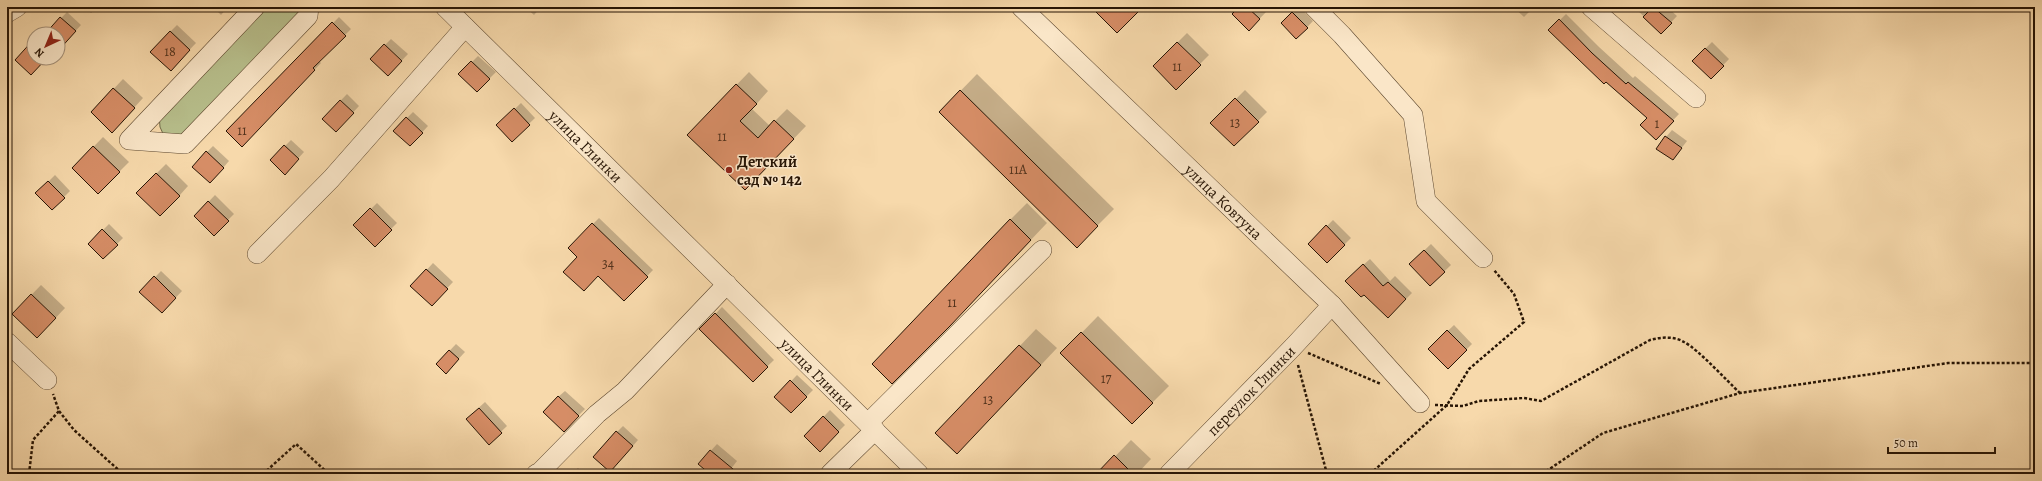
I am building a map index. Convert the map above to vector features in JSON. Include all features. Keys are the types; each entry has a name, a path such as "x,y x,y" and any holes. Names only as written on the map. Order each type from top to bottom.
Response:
{"street":[{"path":"7,13 17,7"},
{"path":"255,7 129,140 185,144 308,16 309,7"},
{"name":"улица Глинки","path":"445,7 919,474"},
{"name":"улица Ковтуна","path":"1021,7 1332,305 1420,404"},
{"path":"1314,7 1342,35 1413,115 1426,201 1483,258"},
{"path":"1591,7 1696,98"},
{"path":"257,254 331,179 465,27"},
{"path":"830,474 871,427 1042,250"},
{"path":"536,474 540,472 597,414 625,391 727,284"},
{"name":"переулок Глинки","path":"1169,474 1332,305"},
{"path":"7,342 48,380"}],"path":[{"path":"1370,474 1447,405 1469,369 1524,322 1514,294 1483,258"},
{"path":"1420,404 1463,406 1479,401 1524,398 1541,401 1650,340 1660,338 1672,338 1684,342 1740,393"},
{"path":"1293,347 1384,386"},
{"path":"1293,347 1327,474"},
{"path":"1542,474 1603,433 1740,393 1948,364 2035,363"},
{"path":"48,380 59,411 74,430 123,474"},
{"path":"29,474 33,440 59,411"},
{"path":"263,474 296,444 330,474"}],"green space":[{"path":"262,7 306,7 187,136 165,138 160,127 159,114"}],"building":[{"path":"1091,7 1143,7 1117,33"},
{"path":"1239,7 1247,7 1260,19 1249,31 1232,14"},
{"path":"1653,7 1672,23 1661,34 1643,17"},
{"path":"1292,12 1308,28 1296,39 1281,23"},
{"path":"60,17 76,31 66,42 66,26 52,26"},
{"path":"1559,19 1592,53 1626,84 1628,82 1674,121 1656,140 1640,125 1647,118 1606,82 1604,84 1548,30"},
{"path":"332,22 346,36 313,68 315,70 242,147 226,131"},
{"path":"170,31 190,50 171,71 150,52"},
{"path":"1177,42 1201,65 1176,90 1153,66"},
{"path":"384,44 402,61 388,76 370,59"},
{"path":"26,48 26,66 39,66 31,75 15,60"},
{"path":"1705,48 1724,66 1711,79 1692,61"},
{"path":"471,61 490,79 477,92 458,74"},
{"path":"736,84 757,104 740,121 758,138 774,120 794,139 745,190 687,135"},
{"path":"113,88 135,108 112,133 91,112"},
{"path":"960,90 1098,226 1077,248 939,112"},
{"path":"1235,98 1259,122 1234,146 1210,123"},
{"path":"340,100 354,113 336,132 322,119"},
{"path":"514,108 530,125 512,142 496,125"},
{"path":"406,117 423,133 410,146 393,131"},
{"path":"1665,136 1682,148 1673,160 1656,149"},
{"path":"284,145 299,159 285,175 270,160"},
{"path":"93,146 120,172 98,194 72,168"},
{"path":"206,151 224,168 210,183 192,167"},
{"path":"156,173 180,196 160,216 136,193"},
{"path":"48,181 65,198 52,210 35,193"},
{"path":"208,201 229,221 214,236 194,216"},
{"path":"370,208 392,230 375,247 353,225"},
{"path":"1010,219 1031,240 950,326 892,384 872,364"},
{"path":"592,223 648,277 624,301 598,276 584,291 563,272 577,257 568,248"},
{"path":"1326,225 1345,245 1327,263 1308,244"},
{"path":"102,229 118,245 103,259 88,244"},
{"path":"1424,250 1445,272 1430,286 1409,264"},
{"path":"1363,264 1383,286 1388,282 1406,299 1388,318 1364,295 1361,297 1345,281"},
{"path":"426,269 448,289 432,306 410,286"},
{"path":"154,276 176,298 162,313 139,292"},
{"path":"31,294 56,318 37,338 12,314"},
{"path":"715,313 768,367 753,382 699,329"},
{"path":"1447,330 1467,350 1448,369 1428,349"},
{"path":"1081,332 1153,403 1132,424 1060,353"},
{"path":"1019,345 1041,365 957,454 935,433"},
{"path":"449,350 459,359 446,374 436,364"},
{"path":"790,380 807,397 791,413 774,397"},
{"path":"558,396 579,416 564,432 543,412"},
{"path":"479,408 502,433 489,445 466,419"},
{"path":"823,416 839,432 820,452 804,436"},
{"path":"616,431 633,446 610,472 593,457"},
{"path":"710,450 739,474 710,474 698,464"},
{"path":"1114,455 1133,474 1096,474"}],"place":[{"name":"Детский сад № 142","path":"729,170"}]}
